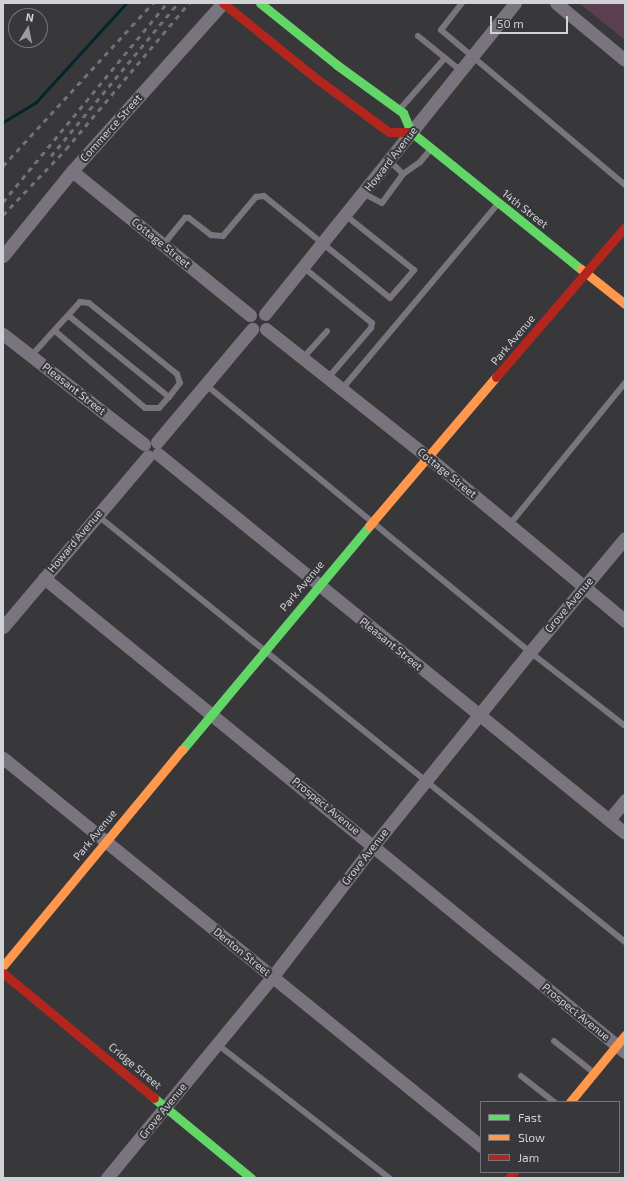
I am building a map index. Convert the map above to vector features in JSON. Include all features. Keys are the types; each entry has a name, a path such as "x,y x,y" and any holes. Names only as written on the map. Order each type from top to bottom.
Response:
{"street":[{"name":"Commerce Street","path":"3,256 72,171 223,3"},
{"path":"223,3 313,76 389,132 411,132"},
{"name":"14th Street","path":"260,3 337,66 403,113 411,132 625,304"},
{"name":"Howard Avenue","path":"265,314 390,161 460,70 515,3"},
{"path":"556,3 625,60"},
{"name":"Cottage Street","path":"72,171 250,315"},
{"name":"Park Avenue","path":"3,966 265,649 625,227"},
{"path":"259,311 265,314 268,323 266,328 260,331 252,329 248,322 250,315 259,311"},
{"name":"Cottage Street","path":"266,328 429,458 625,620"},
{"name":"Howard Avenue","path":"3,627 252,329"},
{"name":"Pleasant Street","path":"3,334 152,449 625,832"},
{"name":"Grove Avenue","path":"107,1178 273,976 374,845 481,716 530,652 625,538"},
{"name":"Prospect Avenue","path":"44,578 374,845 621,1049"},
{"name":"Denton Street","path":"3,758 480,1145"},
{"path":"609,820 625,800"},
{"name":"Cridge Street","path":"3,973 251,1178"},
{"path":"571,1101 594,1073 621,1049 625,1035"}],"lane":[{"path":"462,3 441,30 471,57 625,185"},
{"path":"418,36 460,70"},
{"path":"399,110 445,58"},
{"path":"363,193 382,203 403,174 420,162 431,149"},
{"path":"390,161 403,174"},
{"path":"163,245 185,218 189,218 211,236 224,236 256,197 264,196 390,298 414,270 345,215"},
{"path":"342,389 499,203"},
{"path":"303,268 372,323 371,328 328,378"},
{"path":"31,356 80,302 89,303 177,374 180,383 158,408 145,408 55,331"},
{"path":"68,316 169,397"},
{"path":"303,358 327,332"},
{"path":"510,524 625,383"},
{"path":"206,385 530,652 625,726"},
{"path":"97,515 265,649 625,942"},
{"path":"554,1041 594,1073"},
{"path":"217,1044 389,1178"},
{"path":"521,1076 553,1101"}],"shaded area":[{"path":"579,3 625,3 625,40"}],"waterway":[{"path":"3,122 36,102 126,3"}],"railway":[{"path":"3,166 153,3"},
{"path":"3,202 167,3"},
{"path":"51,156 178,3"},
{"path":"3,215 66,149 189,3"}],"traffic: fast":[{"path":"260,3 337,65 403,113 411,132 581,269"},
{"path":"182,750 369,526"},
{"path":"154,1098 251,1178"}],"traffic: slow":[{"path":"581,269 625,304"},
{"path":"369,526 496,377"},
{"path":"3,966 182,750"},
{"path":"571,1101 625,1035"}],"traffic: jam":[{"path":"223,3 313,76 389,132 411,132"},
{"path":"496,377 625,227"},
{"path":"3,973 154,1098"},
{"path":"509,1178 513,1173"}]}
